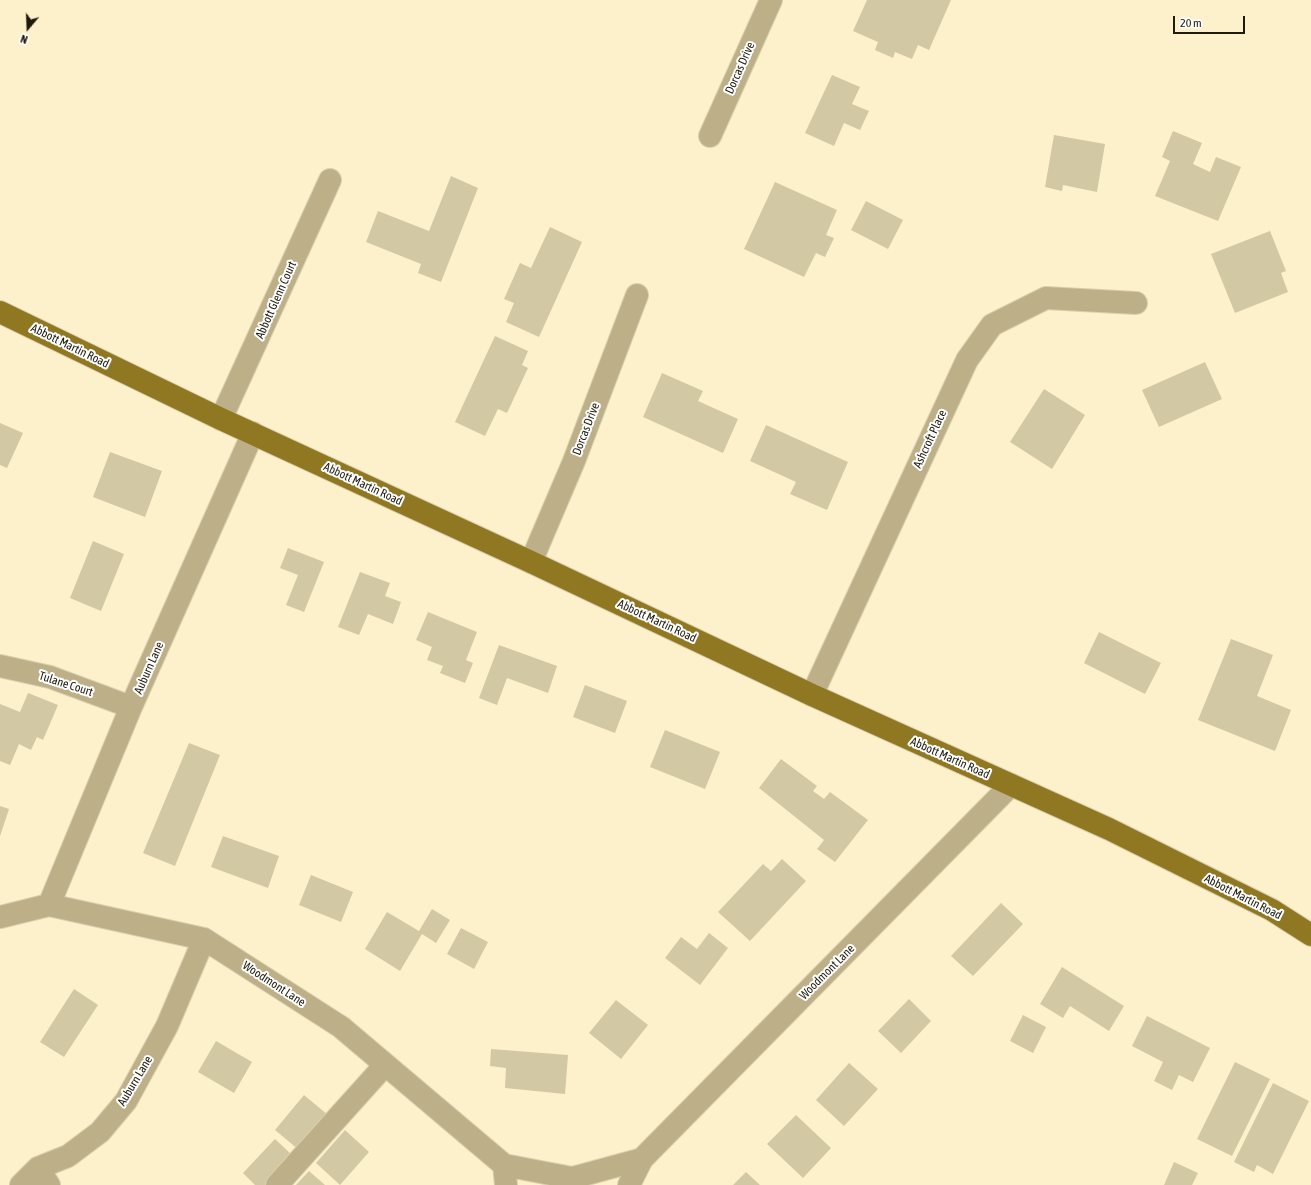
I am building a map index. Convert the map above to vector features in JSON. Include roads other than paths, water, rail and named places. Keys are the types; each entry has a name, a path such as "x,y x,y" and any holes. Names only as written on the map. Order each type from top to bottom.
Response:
{"main road":[{"name":"Abbott Martin Road","path":"0,312 221,420 254,433 812,695 1109,829 1272,910 1311,934"}],"street":[{"name":"Dorcas Drive","path":"710,136 771,0"},
{"name":"Abbott Glenn Court","path":"221,420 330,180"},
{"name":"Dorcas Drive","path":"531,562 574,461 637,295"},
{"name":"Ashcroft Place","path":"812,695 967,360 992,325 1046,298 1136,303"},
{"name":"Auburn Lane","path":"48,905 131,707 254,433"},
{"name":"Tulane Court","path":"0,666 50,677 131,707"},
{"name":"Woodmont Lane","path":"629,1185 642,1159 1011,785"},
{"name":"Woodmont Lane","path":"0,917 48,905 204,939 341,1027 385,1065 505,1175 572,1178 642,1159"},
{"name":"Auburn Lane","path":"21,1185 44,1177 68,1156 100,1132 126,1101 167,1026 204,939"},
{"path":"277,1185 385,1065"}]}
